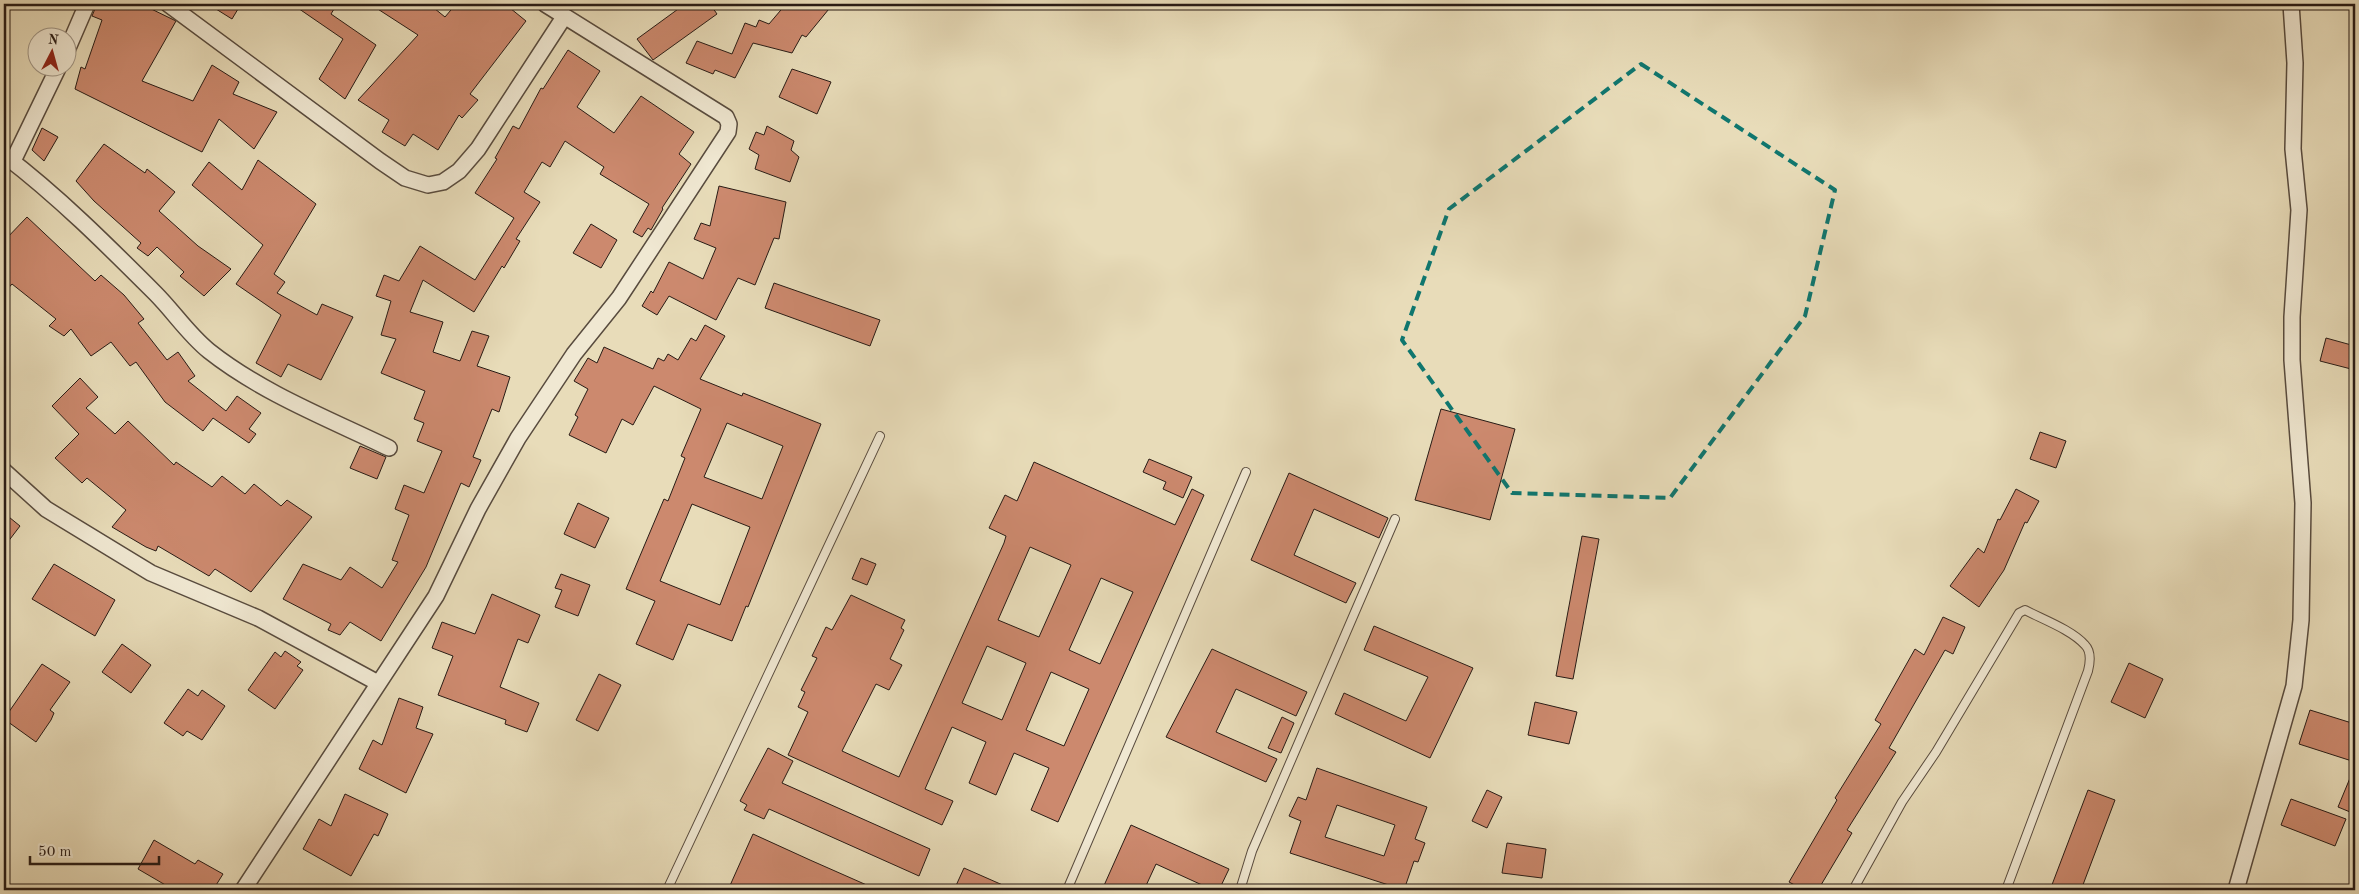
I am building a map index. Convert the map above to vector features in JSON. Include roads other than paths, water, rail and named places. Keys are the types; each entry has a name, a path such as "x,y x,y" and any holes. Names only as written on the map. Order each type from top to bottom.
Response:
{"street":[{"path":"77,28 87,4"},
{"path":"168,4 189,17 330,126 380,162 405,178 428,185 443,182 459,171 478,149 564,17"},
{"path":"242,890 436,596 478,509 518,438 574,354 619,298 728,132 729,124 726,117 545,4"},
{"path":"2242,889 2294,686 2300,620 2303,503 2292,360 2292,317 2299,210 2293,149 2295,63 2291,4"},
{"path":"52,78 8,158 48,190 156,295 186,330 210,351 244,375 302,406 389,448"},
{"path":"4,471 46,509 151,573 258,618 378,682"}],"lane":[{"path":"667,890 880,436"},
{"path":"1067,890 1246,472"},
{"path":"1240,890 1252,851 1395,519"},
{"path":"1853,890 1902,802 1936,752 2019,613 2025,610 2060,628 2086,645 2090,657 2088,671 2006,890"}]}
